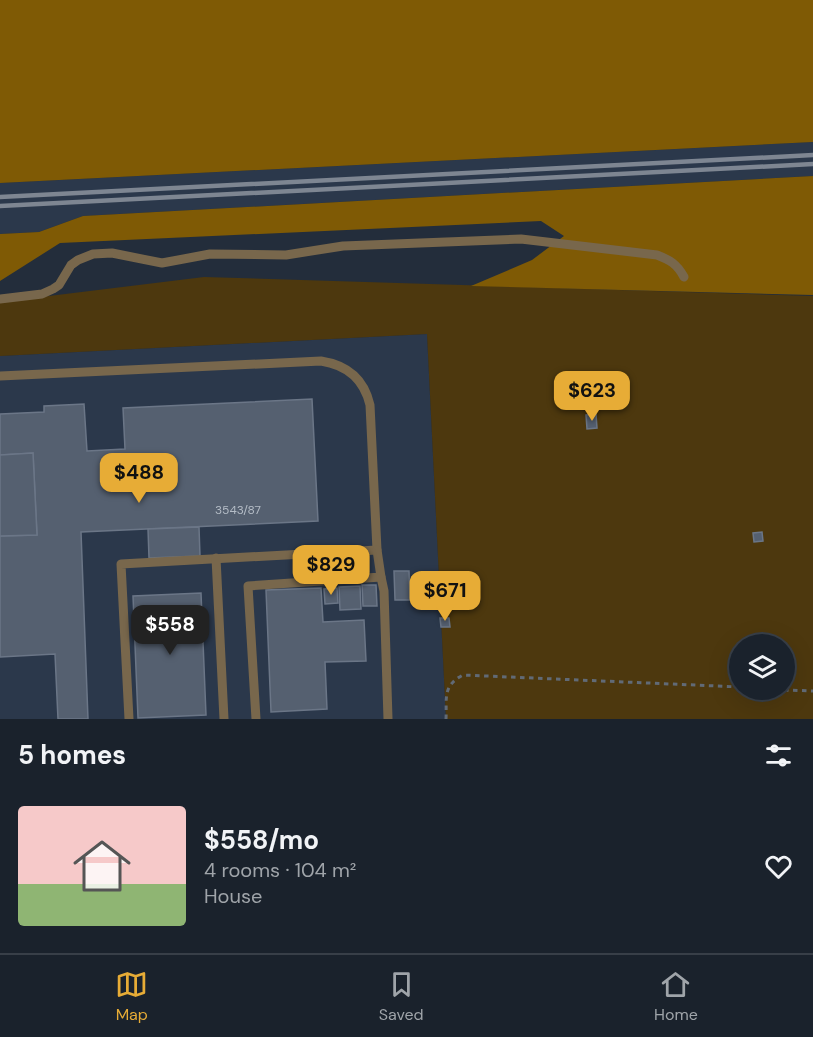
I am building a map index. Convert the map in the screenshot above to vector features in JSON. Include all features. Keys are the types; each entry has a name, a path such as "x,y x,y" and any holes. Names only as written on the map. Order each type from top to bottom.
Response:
{"lane":[{"path":"0,299 42,294 53,289 59,285 71,265 93,254 112,253 162,262 210,254 286,255 343,246 520,239 657,255 670,260 679,267 684,276"},
{"path":"0,376 321,361 341,365 361,382 367,392 370,405 377,550 384,591 388,719"},
{"path":"129,719 121,564 377,550"},
{"path":"216,558 224,719"},
{"path":"256,719 248,586 381,577"}],"path":[{"path":"446,719 447,687 453,680 463,675 729,687"},
{"path":"795,690 813,691"}],"shaded area":[{"path":"0,0 813,0 813,142 0,183"},
{"path":"813,142 813,176 83,216 39,232 0,234 0,183"},
{"path":"813,176 813,295 471,286 532,260 564,236 541,221 60,243 0,281 0,234 39,232 83,216"},
{"path":"204,277 813,296 813,719 446,719 427,334 0,356 0,302"},
{"path":"427,334 446,719 0,719 0,356"}],"building":[{"path":"312,399 318,521 81,532 88,719 58,719 55,654 0,657 0,536 37,535 33,453 0,455 0,414 44,412 44,406 84,404 87,451 125,449 123,408"},
{"path":"596,414 597,428 587,429 586,415"},
{"path":"33,453 37,535 0,536 0,455"},
{"path":"199,527 200,556 149,558 148,529"},
{"path":"762,532 763,541 754,542 753,533"},
{"path":"394,571 409,571 410,600 395,600"},
{"path":"362,585 376,585 377,606 363,606"},
{"path":"360,586 361,609 340,610 339,587"},
{"path":"321,588 323,622 364,620 366,661 325,662 327,709 271,712 266,590"},
{"path":"337,588 338,603 325,604 324,589"},
{"path":"201,593 206,715 138,718 133,596"},
{"path":"440,618 449,618 450,627 441,627"}],"railway":[{"path":"0,197 813,155"},
{"path":"0,206 813,164"}]}
